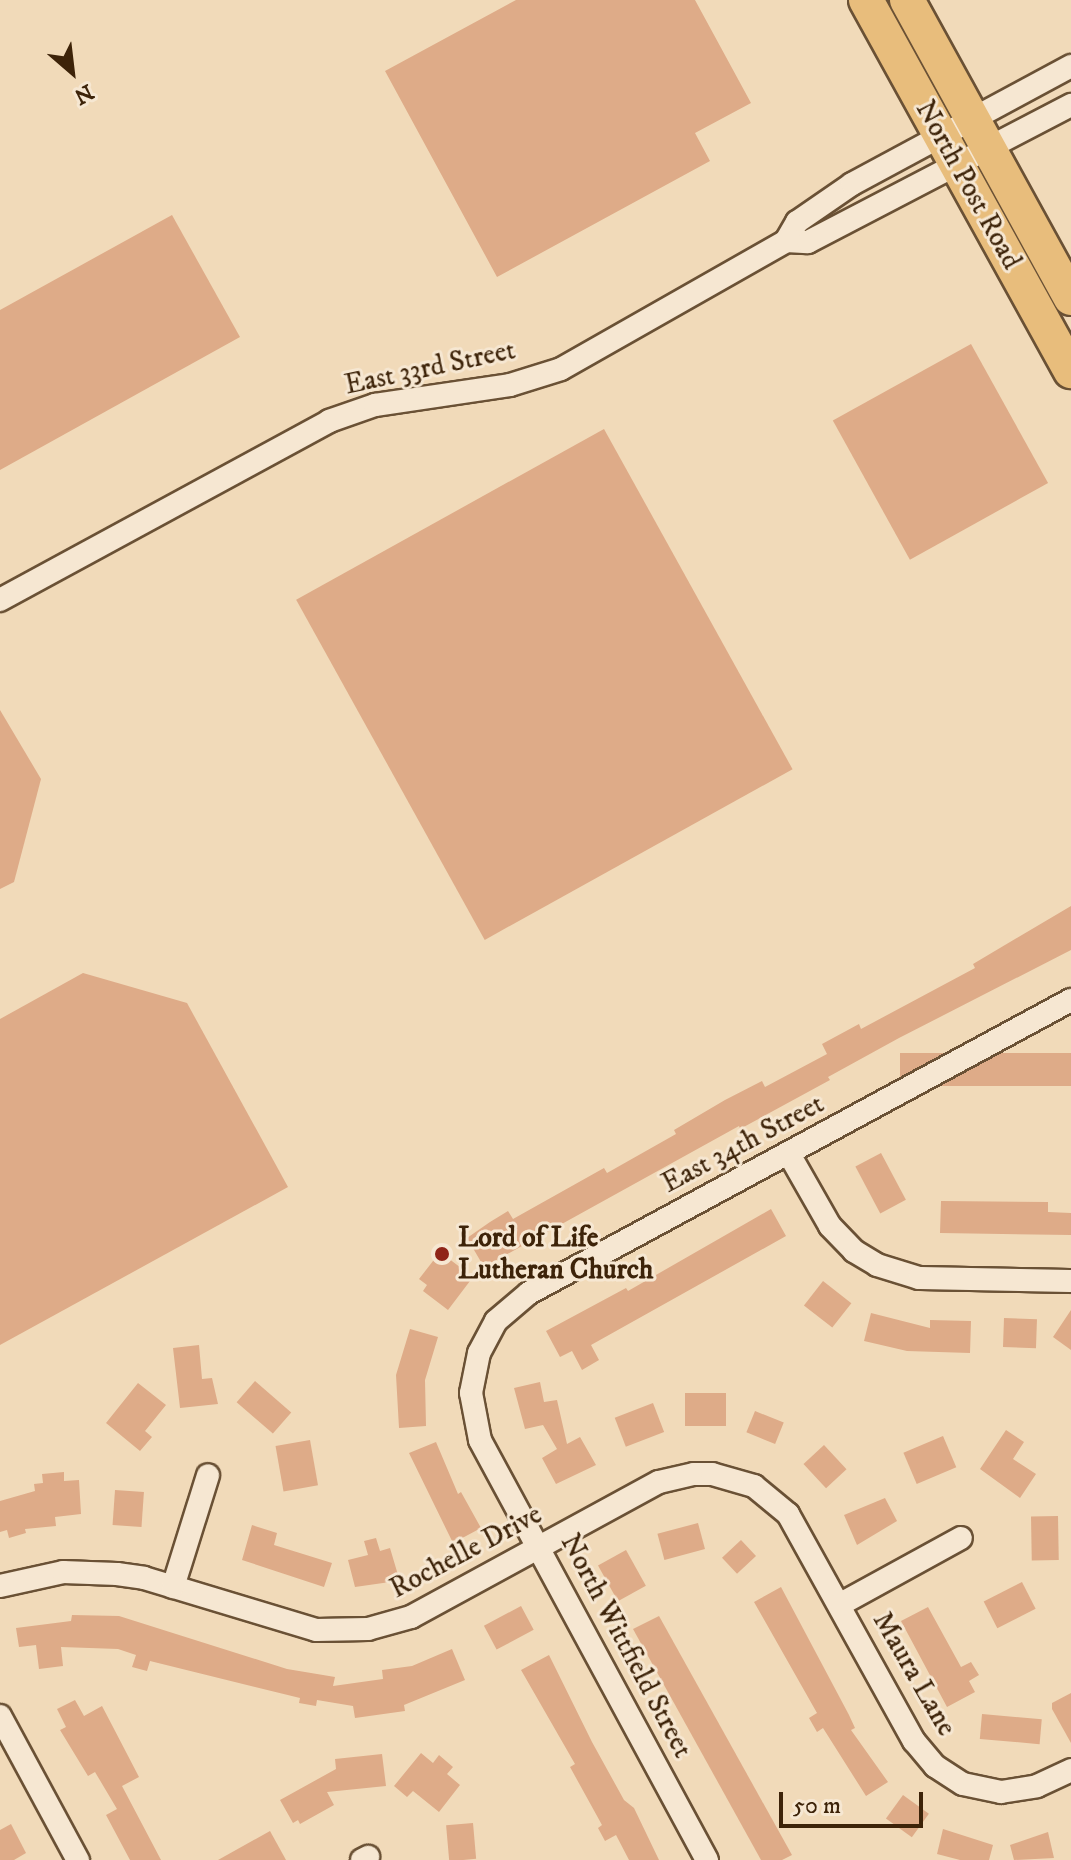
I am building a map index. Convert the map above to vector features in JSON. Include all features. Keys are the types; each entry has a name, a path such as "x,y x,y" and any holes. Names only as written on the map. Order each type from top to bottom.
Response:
{"main road":[{"name":"North Post Road","path":"866,0 1071,371"},
{"name":"North Post Road","path":"907,0 1071,298"}],"street":[{"name":"East 33rd Street","path":"786,241 808,242 957,165 981,135 1071,66"},
{"name":"East 33rd Street","path":"0,600 329,421 375,405 510,385 561,369 786,241 797,222 841,191 941,135 981,135 1071,105"},
{"name":"East 34th Street","path":"474,1370 496,1321 529,1293 1071,1000"},
{"path":"789,1154 830,1226 854,1251 877,1265 919,1278 1071,1281"},
{"name":"North Wittfield Street","path":"474,1370 471,1393 477,1432 707,1860"},
{"name":"Rochelle Drive","path":"0,1586 63,1572 135,1576 307,1628 351,1632 386,1626 411,1617 651,1486 676,1476 712,1474 761,1491"},
{"path":"173,1587 208,1475"},
{"name":"Maura Lane","path":"761,1491 793,1521 914,1741 941,1771 963,1784 1001,1792 1037,1786 1071,1770"},
{"path":"839,1605 961,1538"},
{"path":"0,1716 78,1860"}],"building":[{"path":"516,0 695,0 751,103 695,133 710,161 497,277 385,71"},
{"path":"172,215 240,337 0,470 0,310"},
{"path":"971,344 1048,483 910,560 833,421"},
{"path":"604,429 793,769 485,940 296,600"},
{"path":"0,710 41,779 14,882 0,889"},
{"path":"1071,906 1071,950 899,1038 828,1077 830,1080 740,1129 739,1126 484,1267 467,1238 508,1211 513,1219 604,1168 607,1173 676,1134 674,1130 725,1100 762,1081 765,1087 827,1054 822,1044 859,1024 861,1029 975,968 973,964"},
{"path":"83,973 187,1003 288,1187 0,1345 0,1019"},
{"path":"900,1053 1071,1053 1071,1086 900,1086"},
{"path":"881,1153 906,1200 880,1213 855,1167"},
{"path":"941,1201 1048,1202 1048,1212 1071,1213 1071,1235 940,1233"},
{"path":"771,1209 786,1236 591,1345 599,1360 582,1370 572,1351 560,1357 546,1331 626,1288 628,1291"},
{"path":"440,1252 473,1277 448,1310 423,1291 427,1285 419,1279"},
{"path":"823,1281 851,1303 832,1328 804,1305"},
{"path":"1071,1310 1071,1350 1053,1337"},
{"path":"871,1313 930,1328 930,1320 971,1321 970,1353 907,1351 864,1341"},
{"path":"1004,1318 1037,1319 1036,1348 1003,1347"},
{"path":"410,1329 438,1337 425,1380 426,1426 399,1428 396,1375"},
{"path":"199,1345 202,1379 212,1378 218,1404 180,1408 173,1348"},
{"path":"255,1381 291,1412 273,1434 237,1402"},
{"path":"540,1382 544,1402 557,1400 567,1444 580,1437 596,1465 556,1484 542,1458 557,1449 543,1425 525,1429 514,1388"},
{"path":"138,1383 166,1405 145,1431 152,1437 140,1451 106,1423"},
{"path":"685,1393 726,1393 726,1426 685,1426"},
{"path":"653,1403 664,1432 626,1447 615,1418"},
{"path":"755,1411 784,1423 775,1444 746,1432"},
{"path":"1006,1430 1024,1442 1013,1459 1036,1474 1020,1498 980,1469"},
{"path":"943,1436 956,1467 917,1484 903,1453"},
{"path":"310,1440 318,1485 284,1491 276,1446"},
{"path":"436,1442 458,1494 461,1492 481,1528 453,1543 409,1453"},
{"path":"824,1445 847,1469 826,1488 804,1464"},
{"path":"64,1472 64,1481 79,1480 81,1514 55,1517 56,1526 25,1529 26,1533 9,1538 7,1530 0,1532 0,1501 35,1491 34,1484 43,1483 42,1474"},
{"path":"115,1490 144,1492 141,1527 113,1525"},
{"path":"885,1498 897,1521 857,1545 844,1515"},
{"path":"1031,1516 1058,1516 1059,1560 1032,1560"},
{"path":"698,1523 705,1549 664,1560 657,1534"},
{"path":"252,1525 277,1533 274,1545 332,1563 324,1587 242,1560"},
{"path":"376,1538 380,1551 390,1548 398,1575 389,1578 390,1582 355,1587 348,1560 368,1555 364,1541"},
{"path":"741,1540 756,1556 737,1574 722,1558"},
{"path":"626,1550 646,1586 618,1601 598,1566"},
{"path":"1022,1582 1036,1609 997,1628 984,1602"},
{"path":"781,1587 849,1715 855,1728 851,1730 888,1782 866,1796 823,1728 817,1732 809,1718 817,1713 754,1602"},
{"path":"521,1606 534,1630 497,1650 484,1626"},
{"path":"928,1607 961,1667 971,1662 979,1675 969,1681 975,1692 947,1707 901,1621"},
{"path":"72,1615 119,1616 287,1669 335,1677 333,1686 383,1679 382,1670 412,1666 452,1649 465,1680 404,1705 405,1711 355,1718 353,1706 317,1700 316,1706 299,1703 300,1698 150,1661 147,1671 132,1667 136,1655 118,1649 61,1647 63,1666 39,1669 36,1645 19,1647 16,1628 71,1621"},
{"path":"659,1616 792,1855 782,1860 761,1860 633,1629"},
{"path":"549,1655 592,1742 624,1800 634,1808 659,1860 629,1860 616,1835 605,1841 598,1828 602,1825 570,1767 575,1764 521,1670"},
{"path":"1071,1693 1071,1743 1052,1709 1052,1703"},
{"path":"75,1700 84,1716 102,1706 139,1777 122,1786 161,1860 130,1860 106,1815 117,1809 95,1772 88,1776 60,1730 66,1727 57,1709"},
{"path":"982,1714 1042,1719 1040,1744 980,1739"},
{"path":"421,1753 433,1763 439,1755 453,1767 447,1774 460,1785 439,1812 413,1791 407,1797 394,1786"},
{"path":"382,1754 386,1786 327,1792 334,1805 300,1824 298,1820 293,1823 280,1800 336,1769 335,1759"},
{"path":"903,1795 929,1814 912,1837 886,1818"},
{"path":"473,1823 476,1859 449,1860 446,1825"},
{"path":"11,1824 26,1853 14,1860 0,1860 0,1830"},
{"path":"943,1829 993,1845 989,1860 960,1860 937,1854"},
{"path":"270,1831 286,1860 218,1860"},
{"path":"1048,1832 1054,1858 1014,1860 1010,1845"}],"place":[{"name":"Lord of Life Lutheran Church","path":"442,1254"}]}
